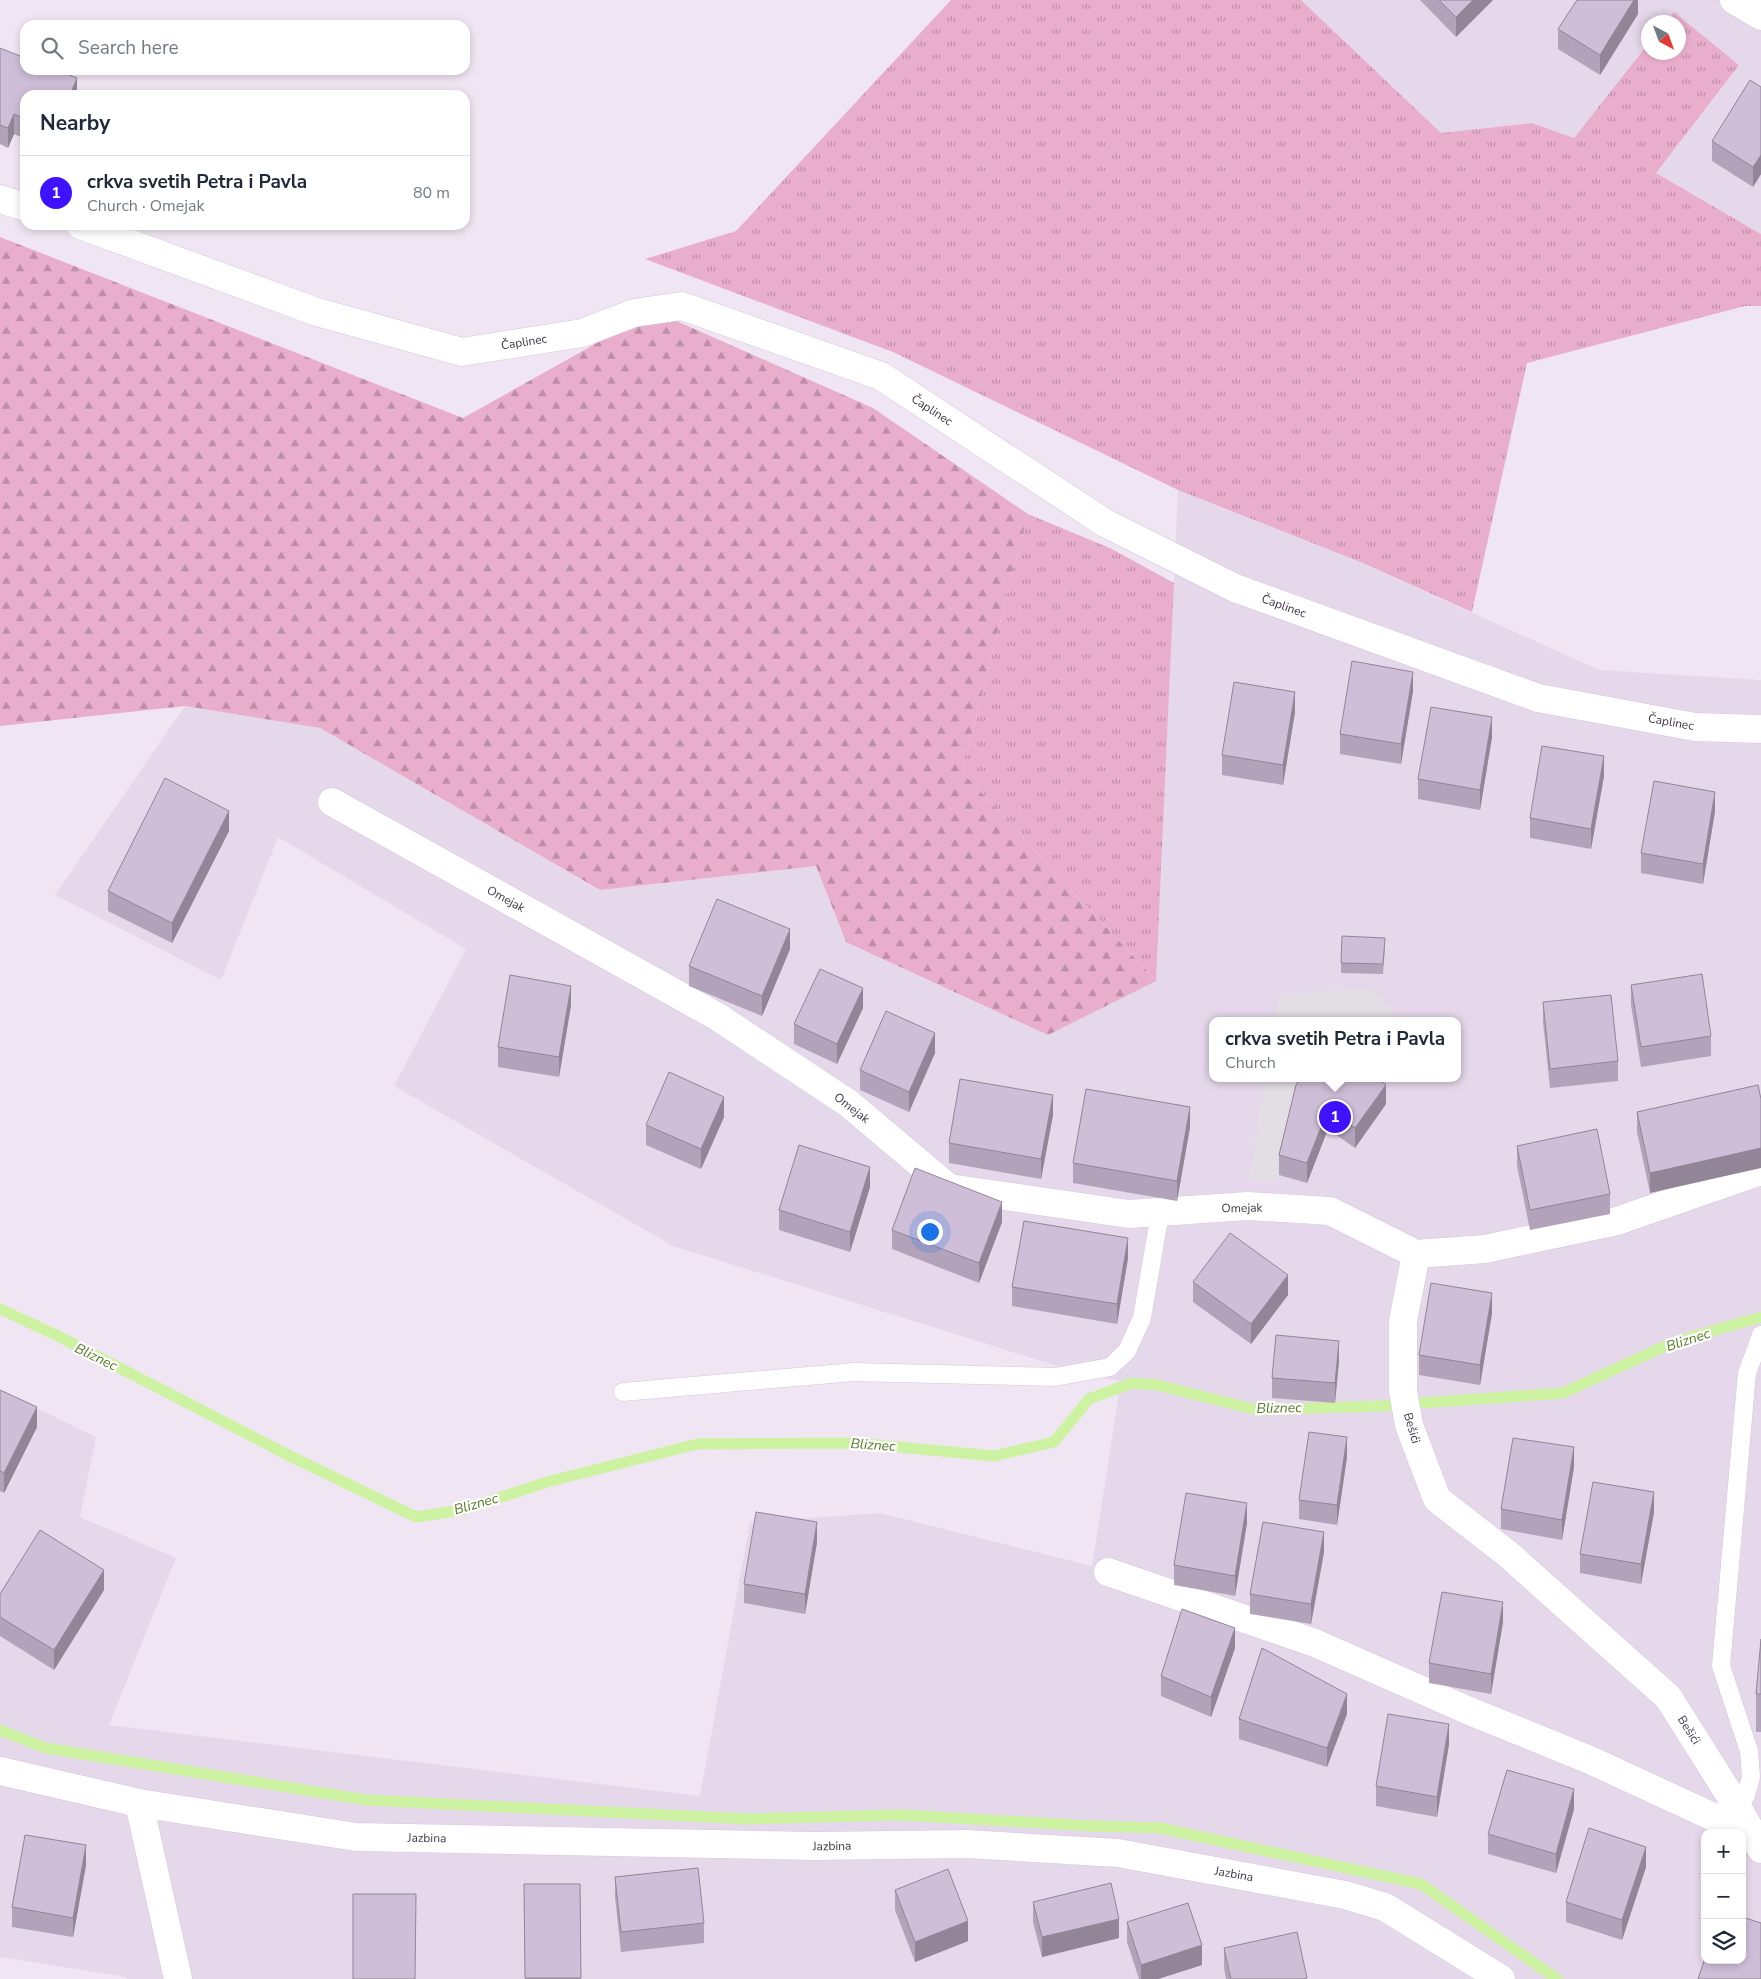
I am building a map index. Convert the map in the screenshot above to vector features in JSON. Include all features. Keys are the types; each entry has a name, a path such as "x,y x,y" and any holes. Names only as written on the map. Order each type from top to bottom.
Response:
{"street":[{"path":"1734,0 1761,16"},
{"path":"0,199 20,205"},
{"name":"Čaplinec","path":"94,230 317,312 462,352 582,333 634,313 682,306 880,376 1105,523 1235,588 1538,698 1695,727 1761,729"},
{"name":"Omejak","path":"332,802 718,1017 848,1103 949,1188 1129,1214 1248,1206 1330,1211 1416,1254"},
{"path":"1416,1254 1485,1249 1617,1221 1761,1171"},
{"name":"Bešići","path":"1416,1254 1403,1321 1403,1391 1409,1425 1437,1499 1509,1555 1668,1696 1749,1828"},
{"path":"1108,1572 1315,1643 1467,1710 1590,1760 1709,1815 1749,1828"},
{"name":"Jazbina","path":"0,1771 139,1803 356,1837 814,1846 967,1844 1118,1853 1345,1895 1385,1907 1501,1979"},
{"path":"139,1803 178,1979"}],"lane":[{"path":"623,1392 854,1372 1055,1377 1110,1367 1127,1351 1142,1318 1160,1212"},
{"path":"1749,1828 1746,1796 1751,1777 1749,1752 1721,1666 1747,1373 1761,1335"}],"shaded area":[{"path":"1301,0 1761,0 1761,234 1656,173 1739,65 1686,22 1686,15 1678,15 1674,12 1672,15 1641,15 1641,53 1574,138 1532,123 1441,133"},
{"path":"1178,490 1363,563 1599,670 1761,680 1761,1979 127,1979 126,1977 0,1957 0,1390 96,1437 80,1517 176,1558 109,1725 700,1796 750,1522 880,1513 1092,1566 1121,1381 1089,1376 673,1246 394,1086 466,949 278,837 221,980 55,895 185,706 320,728 600,890 816,866 846,942 1156,981"},
{"path":"1372,989 1394,1012 1393,1017 1276,1017 1279,995"},
{"path":"1264,1082 1306,1082 1290,1107 1278,1181 1249,1180"}],"green space":[{"path":"951,0 1301,0 1441,133 1532,123 1574,138 1641,53 1641,60 1686,60 1686,22 1739,65 1656,173 1761,234 1761,306 1745,306 1527,363 1472,612 1363,563 1178,490 893,352 645,259 736,231"},
{"path":"0,237 463,418 654,311 873,408 1028,514 962,772 1156,981 1048,1035 846,942 816,866 600,890 320,728 185,706 0,726"},
{"path":"1028,514 1112,549 1174,583 1156,981 962,772"}],"building":[{"path":"1439,0 1473,0 1456,17"},
{"path":"1577,0 1634,0 1600,55 1558,29"},
{"path":"0,48 20,56 20,75 70,75 77,78 72,90 20,90 20,117 14,114 8,128 0,125"},
{"path":"1750,80 1761,87 1761,155 1753,167 1712,141"},
{"path":"1352,661 1413,672 1401,744 1340,734"},
{"path":"1234,682 1295,692 1283,765 1222,755"},
{"path":"1431,707 1492,717 1480,790 1418,779"},
{"path":"1542,746 1604,756 1591,829 1530,818"},
{"path":"165,778 229,811 172,923 108,891"},
{"path":"1654,781 1715,792 1703,864 1641,853"},
{"path":"717,899 790,929 762,996 689,966"},
{"path":"1342,936 1385,938 1383,964 1341,963"},
{"path":"820,969 863,988 837,1044 794,1024"},
{"path":"1702,974 1711,1036 1641,1047 1631,985"},
{"path":"510,975 571,986 559,1057 498,1047"},
{"path":"1611,995 1618,1061 1550,1069 1543,1002"},
{"path":"886,1011 935,1033 909,1092 860,1070"},
{"path":"669,1072 724,1097 701,1149 646,1125"},
{"path":"960,1079 1053,1095 1041,1159 949,1143"},
{"path":"1298,1082 1383,1082 1386,1085 1355,1128 1328,1109 1307,1163 1279,1155"},
{"path":"1758,1085 1761,1099 1761,1148 1650,1173 1637,1112"},
{"path":"1086,1089 1190,1107 1177,1181 1073,1163"},
{"path":"1597,1129 1610,1194 1530,1210 1517,1146"},
{"path":"799,1145 870,1167 850,1232 779,1210"},
{"path":"915,1168 1002,1202 979,1263 892,1230"},
{"path":"1024,1221 1128,1238 1117,1304 1012,1287"},
{"path":"1230,1233 1288,1275 1251,1324 1193,1282"},
{"path":"1431,1283 1492,1293 1480,1365 1419,1355"},
{"path":"1276,1335 1339,1341 1335,1383 1272,1378"},
{"path":"0,1390 37,1407 4,1473 0,1471"},
{"path":"1309,1432 1347,1437 1337,1505 1299,1500"},
{"path":"1513,1438 1574,1447 1562,1520 1501,1509"},
{"path":"1593,1482 1654,1492 1641,1564 1580,1554"},
{"path":"1186,1493 1247,1503 1235,1576 1174,1565"},
{"path":"756,1512 817,1522 805,1594 744,1584"},
{"path":"1263,1522 1324,1532 1311,1604 1250,1594"},
{"path":"40,1530 104,1570 54,1650 0,1617 0,1594"},
{"path":"1442,1592 1503,1602 1491,1674 1429,1663"},
{"path":"1182,1609 1235,1628 1211,1697 1161,1676"},
{"path":"1761,1639 1761,1694 1756,1694"},
{"path":"1262,1648 1347,1694 1327,1748 1239,1719"},
{"path":"1388,1714 1449,1724 1437,1797 1376,1786"},
{"path":"1507,1770 1574,1789 1556,1854 1488,1834"},
{"path":"1589,1828 1646,1847 1622,1920 1566,1902"},
{"path":"25,1835 86,1845 73,1918 12,1907"},
{"path":"698,1868 704,1923 621,1932 615,1877"},
{"path":"948,1869 968,1921 915,1942 895,1890"},
{"path":"1111,1883 1119,1919 1042,1937 1033,1902"},
{"path":"524,1884 580,1884 581,1978 525,1978"},
{"path":"353,1894 416,1894 415,1979 353,1979"},
{"path":"1188,1903 1202,1945 1141,1965 1127,1922"},
{"path":"1746,1918 1761,1923 1761,1979 1698,1979 1703,1964 1746,1964"},
{"path":"1297,1932 1307,1978 1231,1979 1224,1948"}],"waterway":[{"name":"Bliznec","path":"0,1309 56,1335 290,1456 416,1517 462,1510 547,1482 697,1444 856,1443 994,1456 1054,1442 1089,1399 1132,1383 1157,1385 1257,1410 1379,1406 1563,1393 1674,1342 1761,1317"},
{"path":"0,1730 46,1748 366,1800 747,1819 902,1815 1160,1828 1421,1884 1557,1979"}],"place":[{"name":"crkva svetih Petra i Pavla","path":"1335,1117"}]}
